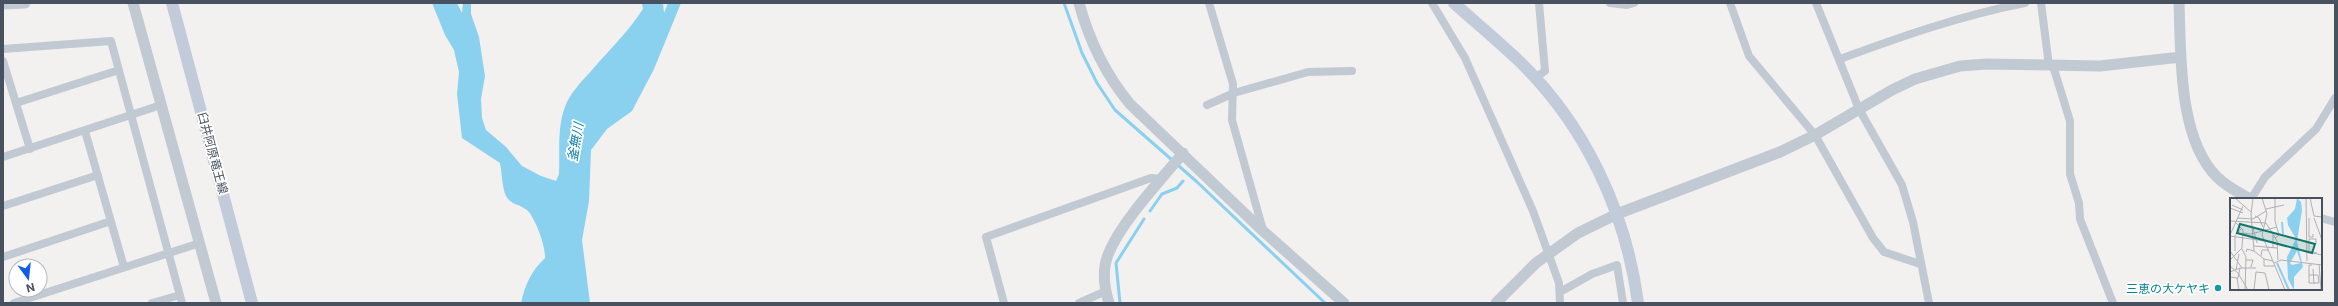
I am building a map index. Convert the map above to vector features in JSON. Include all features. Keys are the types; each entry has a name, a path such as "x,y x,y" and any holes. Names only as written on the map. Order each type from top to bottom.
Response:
{"main road":[{"name":"臼井阿原竜王線","path":"172,3 252,303"},
{"path":"1454,3 1519,60 1565,115 1586,148 1606,186 1617,214 1628,249 1638,303"}],"street":[{"path":"3,4 25,3"},
{"path":"133,3 216,303"},
{"path":"1079,3 1101,61 1115,86 1135,110 1263,231 1344,303"},
{"path":"1209,3 1234,93 1232,120 1263,231"},
{"path":"1432,3 1466,58 1533,210 1559,283 1560,303"},
{"path":"1535,78 1545,71 1539,3"},
{"path":"1610,3 1627,5 1634,3"},
{"path":"1730,3 1749,56 1815,134 1863,222 1884,252 1920,264"},
{"path":"1816,3 1859,109 1902,185 1913,222 1920,264 1929,303"},
{"path":"1840,59 1894,39 2000,8 2025,3"},
{"path":"2041,3 2051,66 2070,121 2070,174 2079,202 2080,219 2113,303"},
{"path":"2179,3 2181,57 2188,115 2199,152 2216,176 2230,188 2249,198"},
{"path":"3,49 111,41 182,303"},
{"path":"1496,303 1548,253 1578,233 1617,214 1780,152 1815,134 1892,90 1915,79 1960,66 1987,64 2100,66 2181,57"},
{"path":"3,61 30,148"},
{"path":"16,103 119,70"},
{"path":"1207,105 1234,93 1308,72 1352,71"},
{"path":"2252,198 2266,177 2316,129 2335,98"},
{"path":"3,157 161,105"},
{"path":"85,130 124,267"},
{"path":"1109,303 1104,271 1108,255 1118,236 1182,153"},
{"path":"3,206 98,175"},
{"path":"1004,303 986,237 1152,178 1162,179"},
{"path":"2322,218 2335,222"},
{"path":"3,257 111,221"},
{"path":"14,303 32,300 124,267 200,243"},
{"path":"1560,292 1592,274 1617,265 1623,303"},
{"path":"1079,303 1106,291"},
{"path":"152,303 180,294"}],"water":[{"name":"釜無川","path":"432,3 457,3 462,13 463,3 471,3 471,14 479,37 485,76 481,99 482,118 486,130 506,147 522,166 541,176 556,181 559,174 559,140 562,115 573,92 632,25 643,9 642,3 663,3 664,13 668,3 681,3 654,69 632,111 607,129 591,150 589,201 582,240 590,303 521,303 524,290 529,279 545,258 542,240 533,219 527,210 510,201 506,196 500,163 462,138 457,94 459,72 454,50 445,35"}],"waterway":[{"path":"1064,3 1082,53 1097,83 1115,110 1196,181 1325,303"},
{"path":"1150,211 1162,194 1177,188 1183,181"},
{"path":"1120,303 1116,263 1144,219"}],"place":[{"name":"三恵の大ケヤキ","path":"2218,288"}]}
